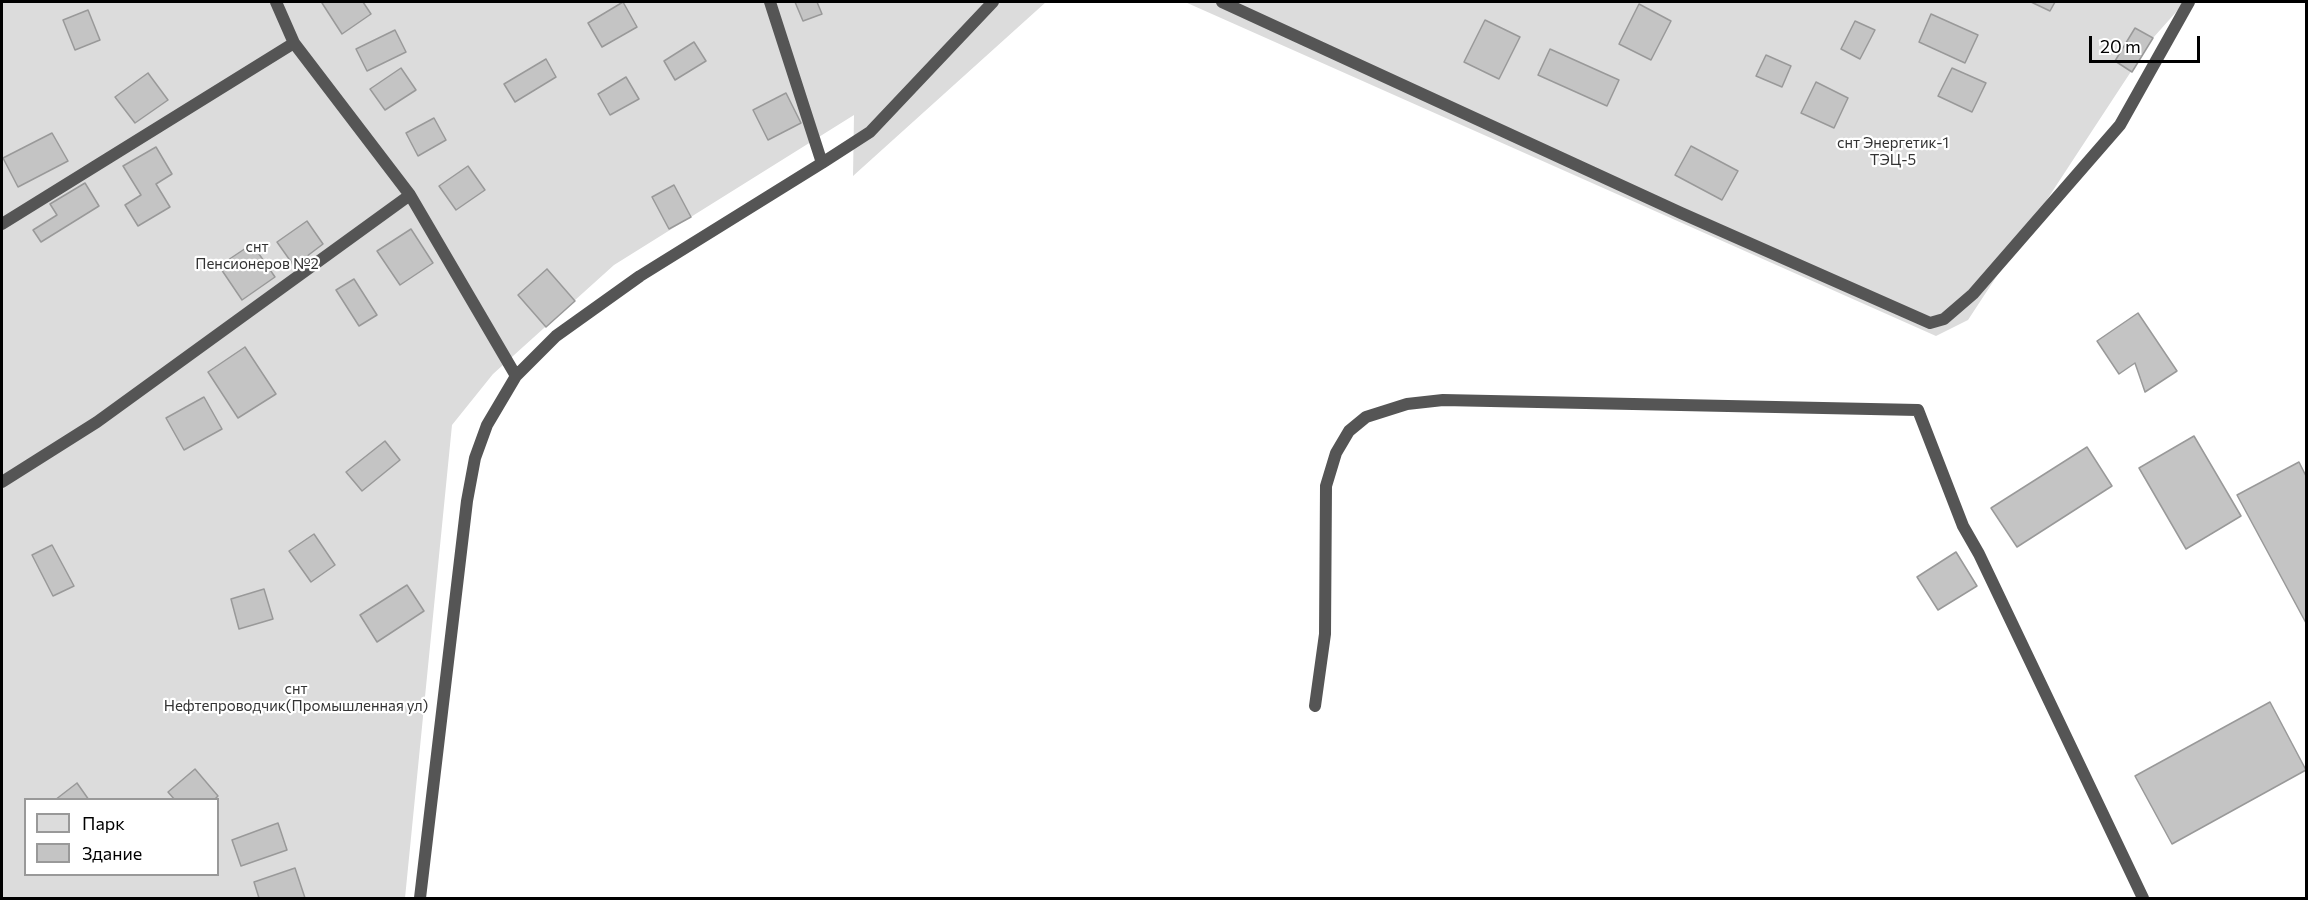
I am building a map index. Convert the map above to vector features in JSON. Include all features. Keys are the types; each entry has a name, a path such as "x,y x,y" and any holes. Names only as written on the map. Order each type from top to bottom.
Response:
{"lane":[{"path":"276,2 294,43 410,195 516,376"},
{"path":"770,2 822,163"},
{"path":"420,898 466,513 475,458 487,425 516,376 556,336 640,276 870,132 993,2"},
{"path":"1222,2 1681,213 1930,323 1944,319 1973,294 2120,125 2189,2"},
{"path":"2,224 294,43"},
{"path":"2,482 97,422 410,195"},
{"path":"1315,706 1325,634 1326,486 1335,453 1349,431 1366,417 1407,404 1443,400 1917,410 1963,526 1979,554 2144,898"}],"green space":[{"name":"снт Пенсионеров №2","path":"2,2 1046,2 853,176 854,115 614,265 493,374 452,425 405,898 2,898"},
{"name":"снт Энергетик-1 ТЭЦ-5","path":"1185,2 2185,2 2153,38 1968,320 1936,336"}],"building":[{"path":"363,2 371,14 342,34 322,3"},
{"path":"623,2 637,27 602,47 588,23"},
{"path":"795,2 817,2 822,14 803,21"},
{"path":"2031,2 2055,2 2050,11"},
{"path":"1639,4 1671,21 1651,60 1619,44"},
{"path":"88,10 100,40 75,50 63,20"},
{"path":"1931,14 1978,35 1965,63 1919,42"},
{"path":"1485,20 1520,37 1499,79 1464,62"},
{"path":"1855,21 1875,30 1860,59 1841,49"},
{"path":"2135,28 2153,38 2132,72 2115,61"},
{"path":"395,30 406,52 367,71 356,49"},
{"path":"694,42 706,61 675,80 664,61"},
{"path":"1550,49 1619,80 1607,106 1538,75"},
{"path":"1766,55 1791,66 1782,87 1756,76"},
{"path":"546,59 556,77 515,102 504,84"},
{"path":"401,68 416,90 385,110 370,89"},
{"path":"1952,68 1986,83 1972,112 1938,96"},
{"path":"148,73 168,100 135,123 115,97"},
{"path":"626,77 639,99 610,115 598,94"},
{"path":"1816,82 1848,98 1834,128 1801,113"},
{"path":"786,93 801,123 768,140 753,110"},
{"path":"434,118 446,140 418,156 406,133"},
{"path":"52,133 68,161 18,187 3,158"},
{"path":"1691,146 1738,171 1722,200 1675,175"},
{"path":"156,147 172,174 156,184 170,207 138,226 125,205 141,195 123,166"},
{"path":"468,166 485,190 456,210 439,186"},
{"path":"85,183 99,206 41,242 33,230 57,215 50,204"},
{"path":"674,185 691,217 669,229 652,197"},
{"path":"307,221 323,244 294,266 277,242"},
{"path":"411,229 433,263 400,285 377,251"},
{"path":"252,244 275,277 242,300 219,266"},
{"path":"547,269 575,301 546,327 518,295"},
{"path":"354,279 377,315 359,326 336,290"},
{"path":"2138,313 2177,371 2145,392 2135,363 2119,374 2097,341"},
{"path":"245,347 276,394 238,418 208,372"},
{"path":"204,397 222,429 184,450 166,418"},
{"path":"2194,436 2241,516 2186,549 2139,468"},
{"path":"385,441 400,460 362,491 346,472"},
{"path":"2087,447 2112,486 2017,547 1991,508"},
{"path":"2299,462 2306,476 2306,623 2237,495"},
{"path":"314,534 335,565 311,582 289,551"},
{"path":"52,545 74,586 53,596 32,555"},
{"path":"1956,552 1977,586 1938,610 1917,577"},
{"path":"407,585 424,611 377,642 360,615"},
{"path":"264,589 273,619 239,629 231,599"},
{"path":"2270,702 2306,770 2172,844 2135,776"},
{"path":"195,769 218,796 216,798 173,798 168,792"},
{"path":"77,783 88,798 58,798"},
{"path":"278,823 287,850 241,866 232,840"},
{"path":"295,868 305,898 259,898 254,882"}],"park label":[{"name":"снт Нефтепроводчик(Промышленная ул)","path":"296,698"}]}
